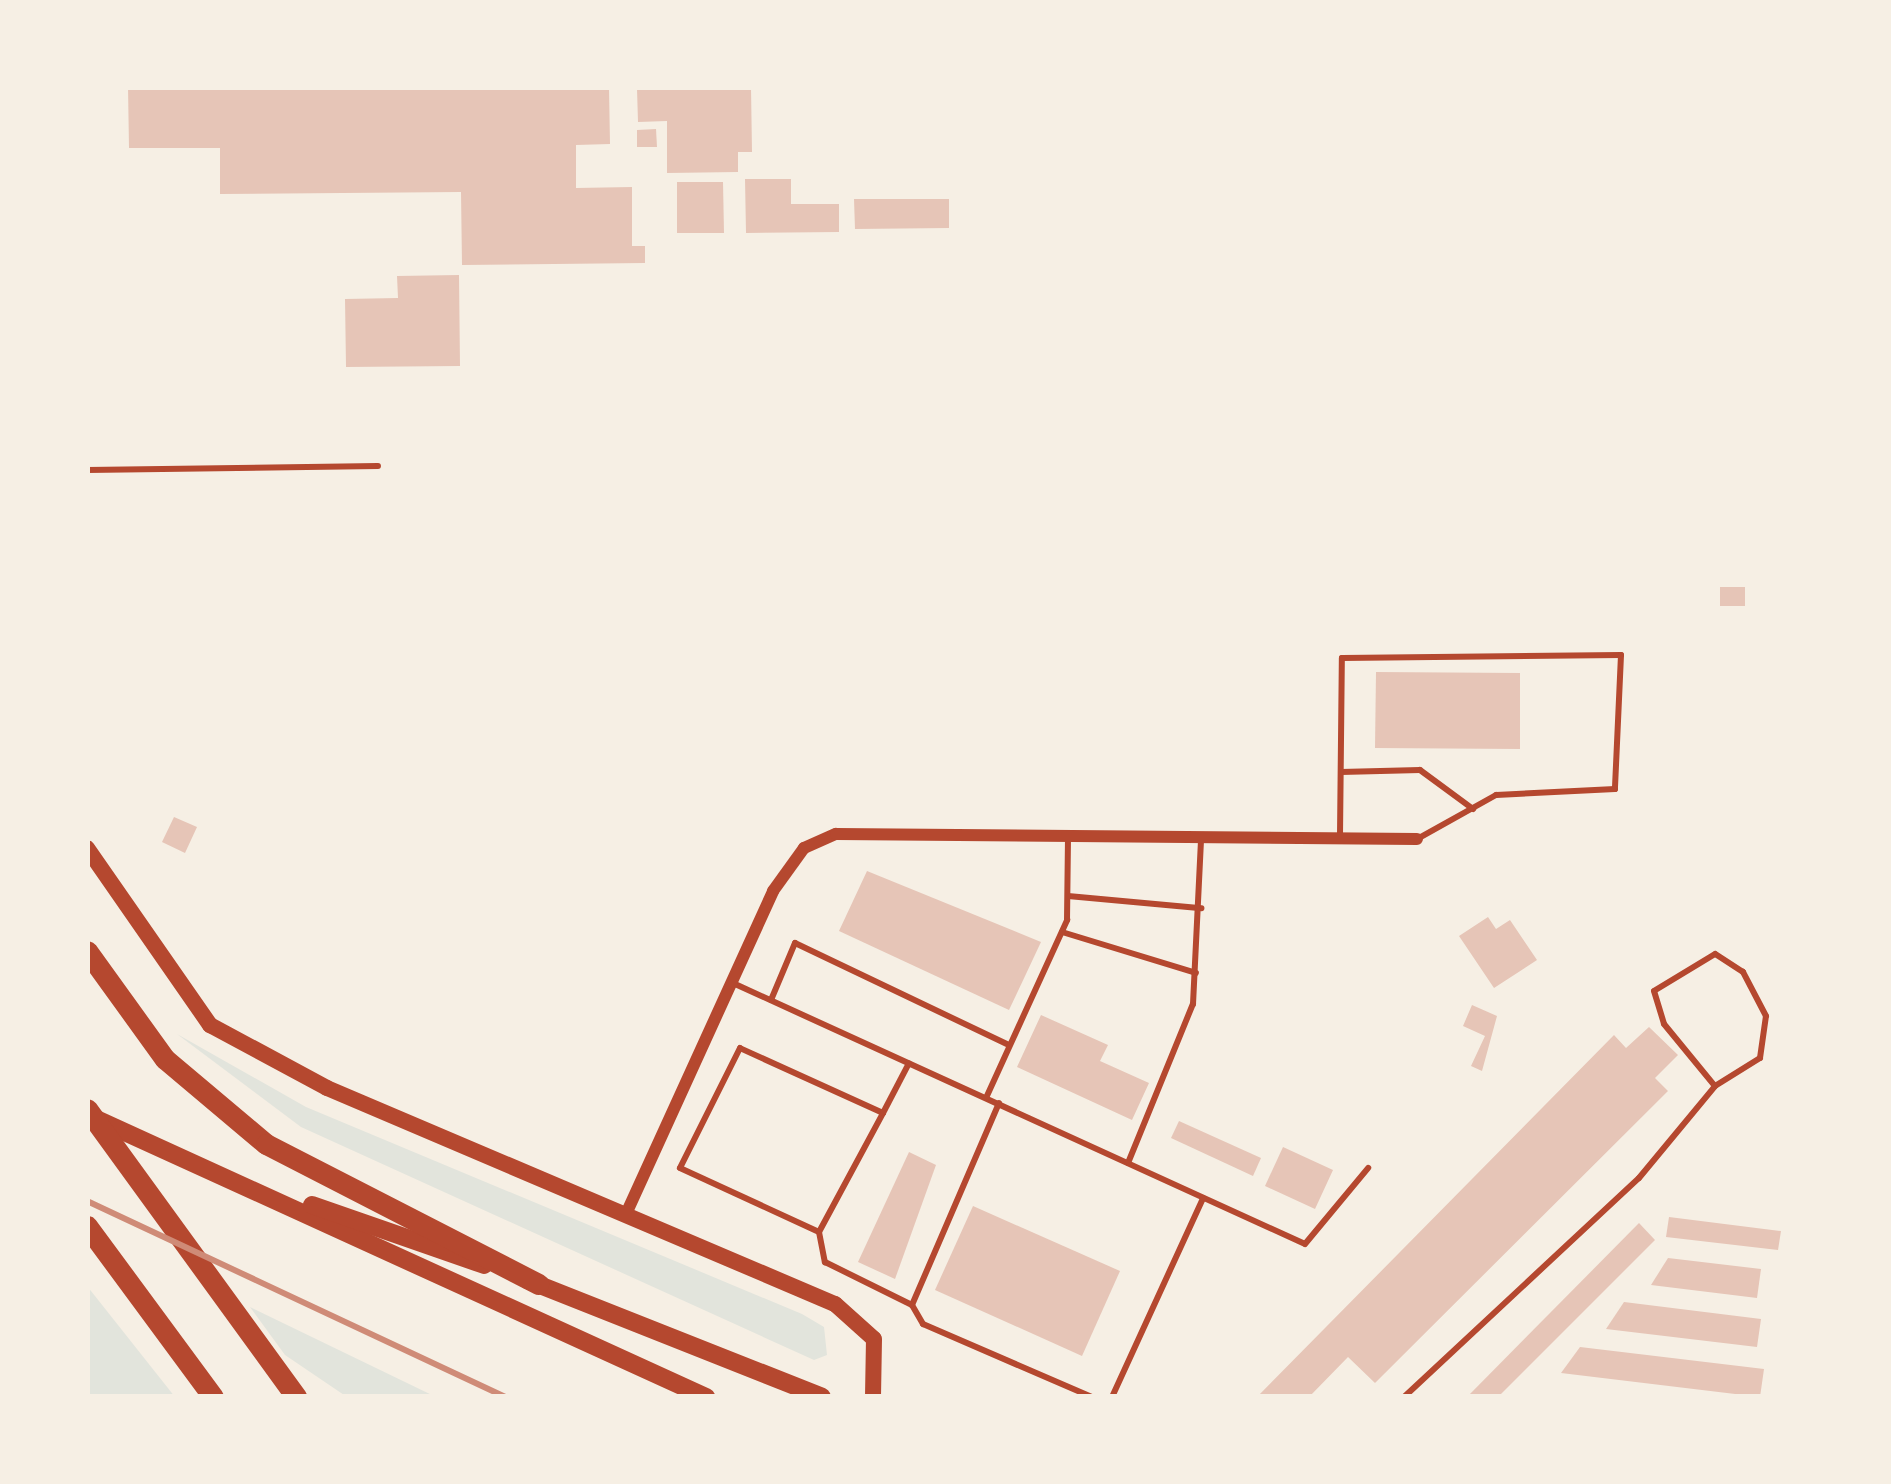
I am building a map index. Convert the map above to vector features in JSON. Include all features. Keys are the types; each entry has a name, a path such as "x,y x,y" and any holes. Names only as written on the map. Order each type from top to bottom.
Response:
{"highway":[{"path":"87,951 165,1058 266,1144 538,1284"},
{"path":"87,1112 296,1397"},
{"path":"87,1226 213,1397"}],"main road":[{"path":"87,848 210,1024 309,1080 626,1214 858,1320 879,1361 873,1397"},
{"path":"87,1112 706,1397"},
{"path":"211,1171 538,1284 822,1397"}],"street":[{"path":"626,1214 773,891 820,841 1068,836 1417,838"}],"lane":[{"path":"87,470 379,466"},
{"path":"1340,838 1342,658 1621,655 1615,789 1496,796 1417,838"},
{"path":"1341,772 1420,770 1473,809"},
{"path":"986,1098 1062,932 1068,836"},
{"path":"1128,1162 1178,1051 1196,973 1202,908 1201,837"},
{"path":"1067,896 1202,908"},
{"path":"1062,932 1196,973"},
{"path":"771,1000 795,943 1010,1045"},
{"path":"1404,1397 1639,1178 1715,1086 1760,1058 1766,1016 1743,971 1715,954 1654,991 1664,1024 1715,1086"},
{"path":"731,982 1305,1244 1368,1168"},
{"path":"819,1232 680,1168 740,1048 883,1113"},
{"path":"909,1063 819,1232 825,1262 912,1305 922,1324 1091,1397"},
{"path":"912,1305 999,1103"},
{"path":"1112,1397 1203,1197"}],"shaded area":[{"path":"177,1034 306,1107 802,1314 824,1327 827,1355 814,1360 301,1127"},
{"path":"87,1286 95,1296 175,1397 87,1397"},
{"path":"250,1307 436,1397 347,1397 285,1355"}],"building":[{"path":"128,87 609,87 610,144 576,145 576,188 632,187 632,246 645,246 645,263 462,265 461,192 220,194 220,148 129,148"},
{"path":"751,87 752,152 738,152 738,172 667,173 667,121 638,122 637,89"},
{"path":"656,129 657,147 637,147 637,130"},
{"path":"745,179 791,179 791,204 839,204 839,232 746,233"},
{"path":"677,182 723,182 724,233 677,233"},
{"path":"854,199 949,199 949,228 855,229"},
{"path":"459,275 460,366 346,367 345,299 398,298 397,276"},
{"path":"1720,587 1745,587 1745,606 1720,606"},
{"path":"1376,672 1520,673 1520,749 1375,748"},
{"path":"174,817 197,827 185,853 162,842"},
{"path":"867,871 1041,942 1009,1010 839,931"},
{"path":"1488,917 1496,929 1510,920 1537,960 1494,988 1459,936"},
{"path":"1472,1005 1497,1016 1482,1071 1471,1066 1485,1036 1463,1026"},
{"path":"1041,1015 1108,1045 1100,1061 1149,1083 1132,1120 1017,1067"},
{"path":"1649,1027 1678,1055 1655,1078 1668,1091 1375,1383 1348,1357 1309,1397 1257,1397 1614,1035 1626,1048"},
{"path":"1179,1121 1261,1158 1253,1176 1171,1138"},
{"path":"1283,1147 1333,1170 1315,1209 1265,1186"},
{"path":"909,1152 936,1165 895,1279 858,1262"},
{"path":"973,1206 1120,1271 1082,1356 935,1290"},
{"path":"1669,1217 1781,1231 1778,1250 1666,1237"},
{"path":"1639,1223 1655,1240 1498,1397 1467,1397"},
{"path":"1668,1258 1761,1269 1757,1298 1651,1285"},
{"path":"1624,1302 1761,1319 1757,1347 1606,1329"},
{"path":"1580,1347 1764,1369 1760,1397 1561,1373"}],"railway":[{"path":"87,1201 505,1397"}]}
